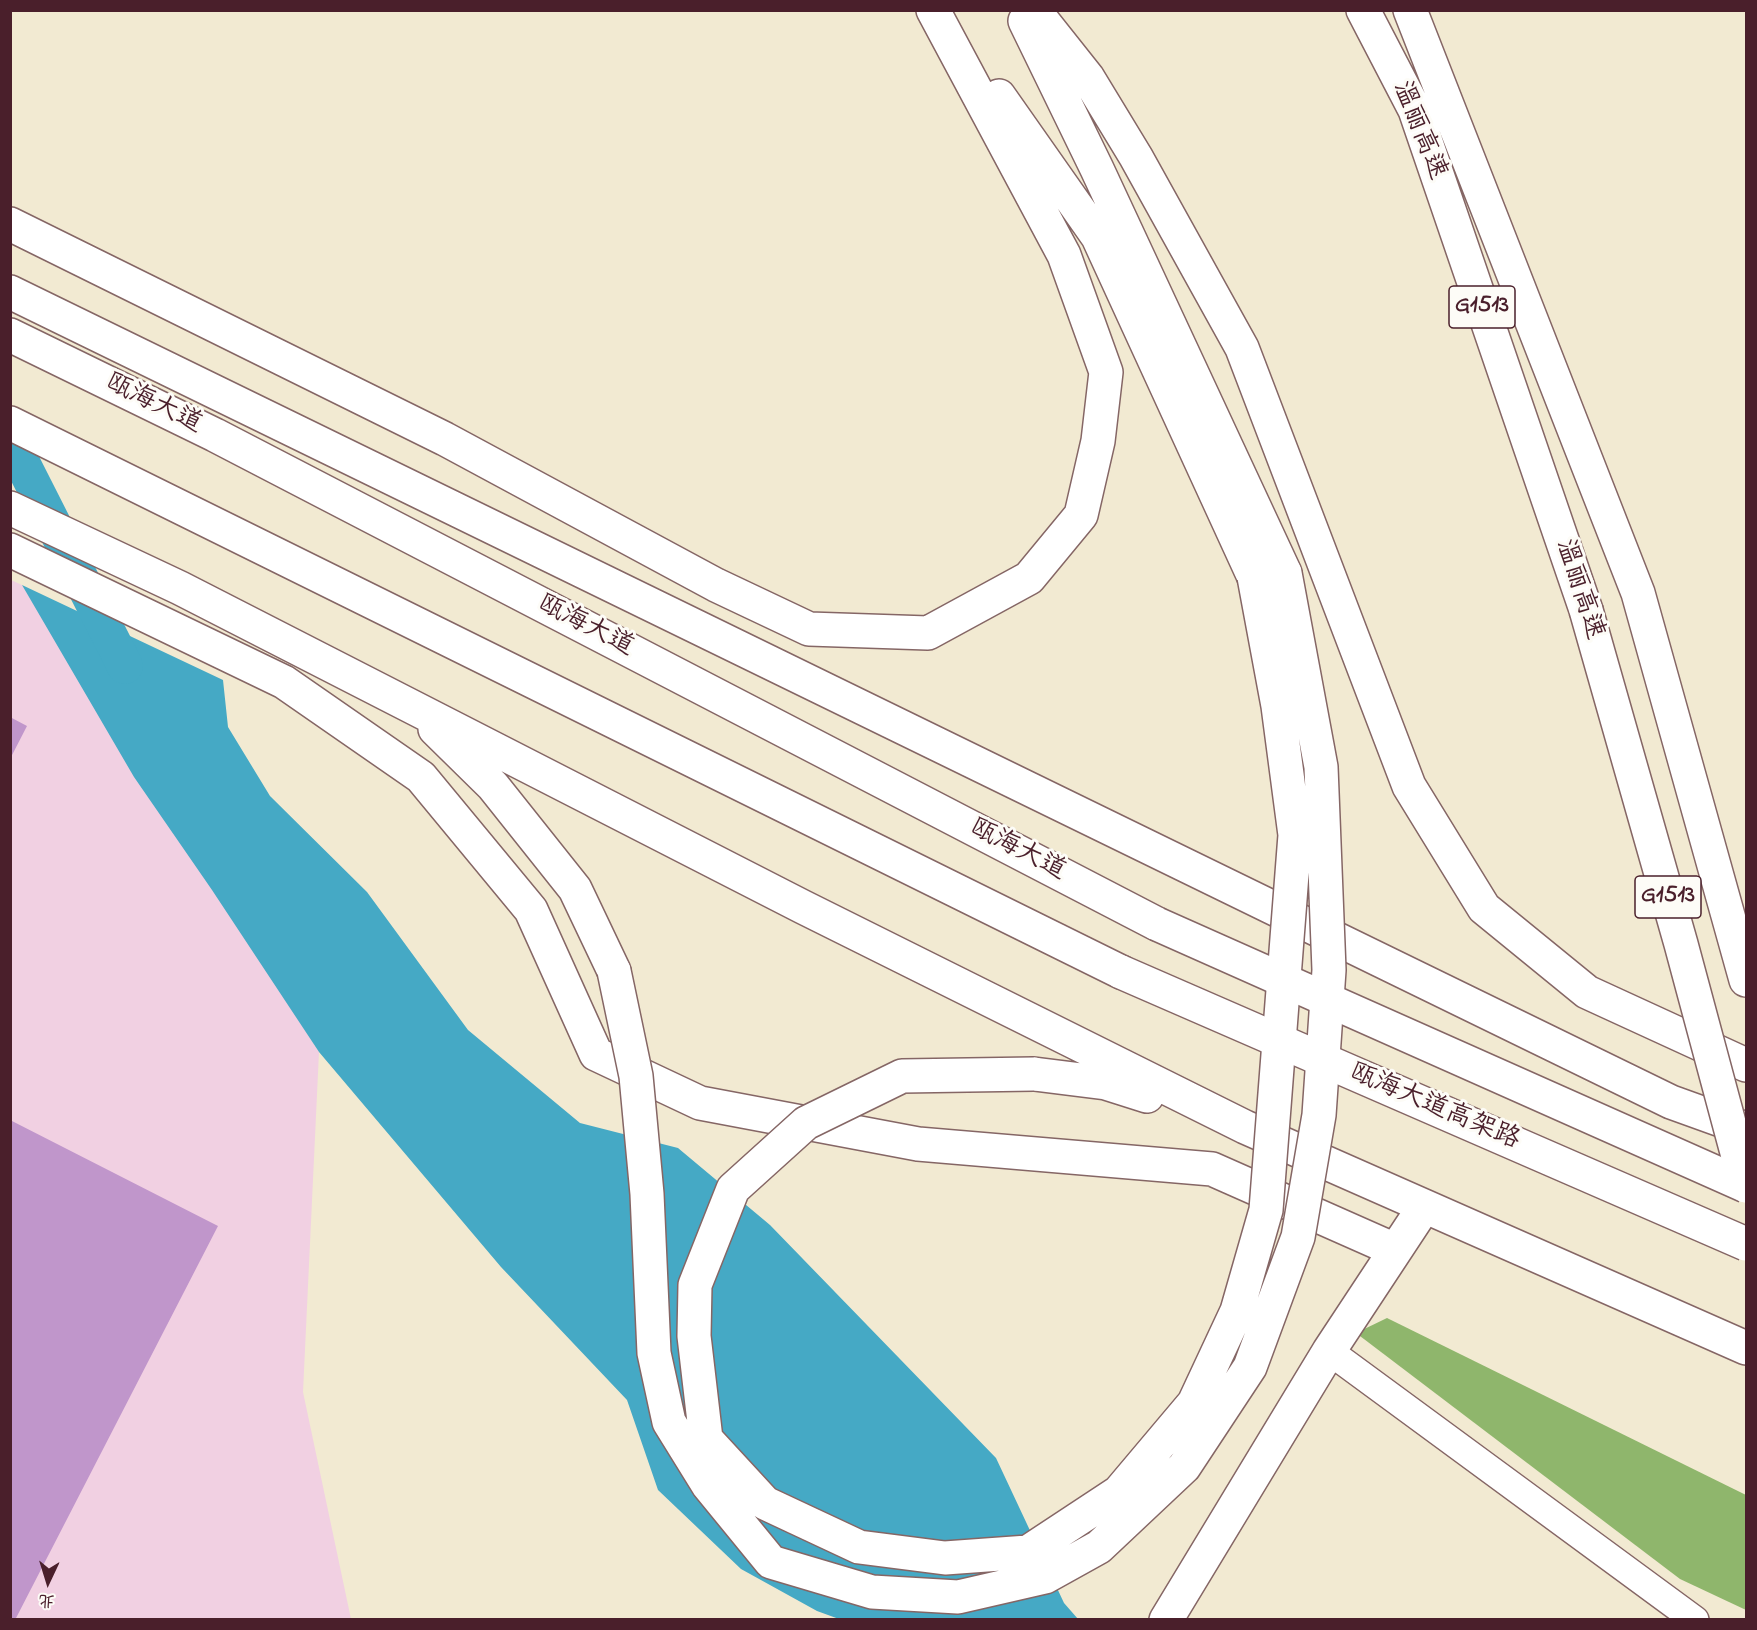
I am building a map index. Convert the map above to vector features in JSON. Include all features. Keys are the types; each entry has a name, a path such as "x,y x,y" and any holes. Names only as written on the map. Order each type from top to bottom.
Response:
{"main road":[{"path":"10,224 445,439 716,585 809,629 927,633 1029,578 1081,514 1098,441 1106,372 1064,255 933,10"},
{"path":"939,10 1098,237 1270,575 1278,706 1294,835 1266,1210 1237,1311 1194,1403 1119,1492 1028,1552 945,1558 859,1547 765,1503 706,1438 694,1336 695,1285 733,1189 806,1123 903,1077 1034,1074 1106,1083 1245,1127"},
{"path":"412,706 493,786 575,889 614,971 636,1076 647,1194 654,1353 669,1422 708,1485 771,1562 872,1593 958,1597 1045,1577 1099,1546 1184,1467 1250,1367 1298,1238 1319,1115 1329,970 1321,767 1270,575 1097,169 1019,10"},
{"path":"1034,10 1088,78 1136,157 1242,348 1409,786 1484,908 1587,992 1746,1065"},
{"name":"温丽高速","path":"1363,10 1415,110 1586,609 1681,944 1746,1186"},
{"name":"温丽高速","path":"1410,10 1638,593 1746,980"},
{"path":"14,294 1671,1102 1746,1129"},
{"name":"瓯海大道","path":"10,335 215,435 1157,924 1522,1086"},
{"name":"瓯海大道高架路","path":"10,423 1121,972 1746,1244"},
{"path":"10,508 180,588 803,908 1245,1127 1746,1348"},
{"path":"10,550 284,682 421,777 531,910 596,1054 700,1103 918,1144 1212,1169 1395,1250"},
{"path":"1522,1086 1746,1186"},
{"path":"1522,1086 1746,1171"},
{"path":"1166,1620 1329,1350 1424,1207"}],"street":[{"path":"1329,1350 1695,1620"}],"shaded area":[{"path":"11,580 22,585 319,1052 303,1392 351,1619 11,1620"}],"green space":[{"path":"1387,1318 1746,1495 1746,1610 1680,1579 1356,1333"}],"water":[{"path":"22,585 223,680 228,727 270,796 367,892 468,1030 580,1123 678,1148 770,1225 996,1458 1064,1603 1078,1619 839,1619 817,1611 741,1569 658,1490 627,1400 501,1267 319,1052 134,777"}],"building":[{"path":"10,717 27,726 10,759"},
{"path":"10,1120 218,1226 15,1620 10,1620"}],"waterway":[{"path":"10,439 125,666"}]}
